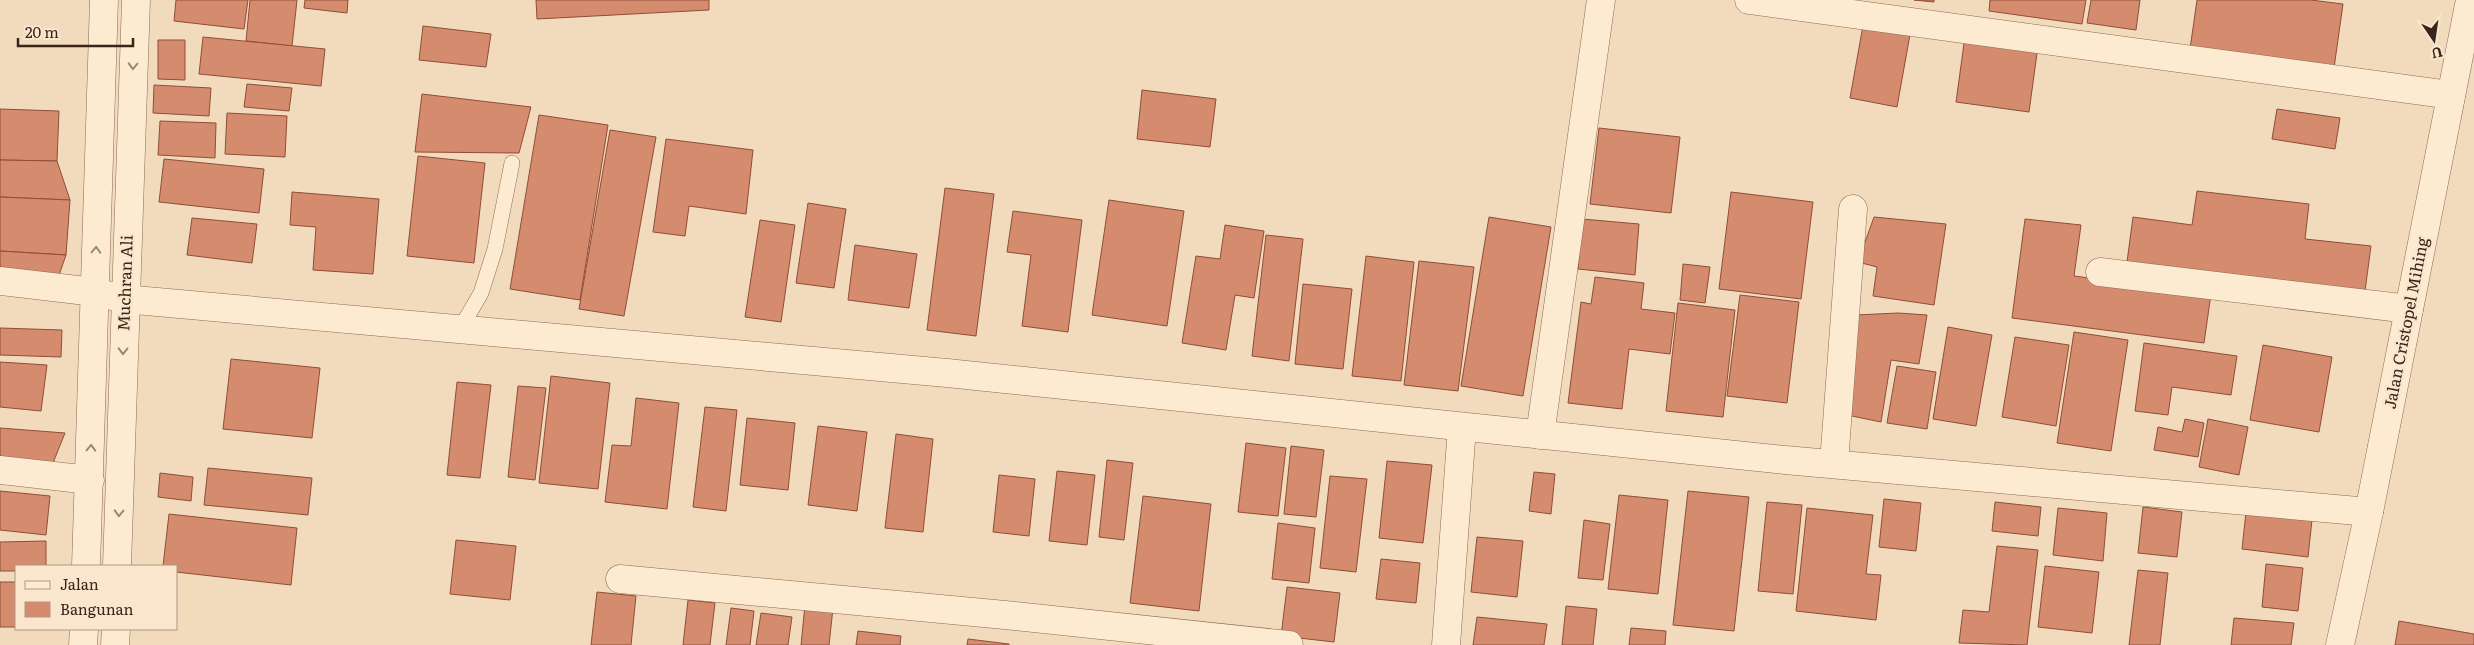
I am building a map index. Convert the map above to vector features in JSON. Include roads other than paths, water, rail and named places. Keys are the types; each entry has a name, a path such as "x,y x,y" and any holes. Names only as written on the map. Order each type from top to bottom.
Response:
{"street":[{"name":"Muchran Ali","path":"86,565 104,0"},
{"name":"Muchran Ali","path":"117,565 124,299 136,0"},
{"path":"1540,435 1601,0"},
{"path":"1749,0 2451,95"},
{"name":"Jalan Cristopel Mihing","path":"2340,645 2369,512 2451,95 2469,36 2470,0"},
{"path":"1834,463 1853,209"},
{"path":"2100,272 2409,309"},
{"path":"0,281 95,292 124,299 947,373 1540,435 2369,512"},
{"path":"92,395 122,396"},
{"path":"1446,645 1462,427"},
{"path":"0,470 90,480"},
{"path":"620,579 1004,615 1289,645"},
{"path":"83,645 84,630"},
{"path":"115,645 116,630"}],"lane":[{"path":"460,329 481,293 495,249 512,163"}]}
